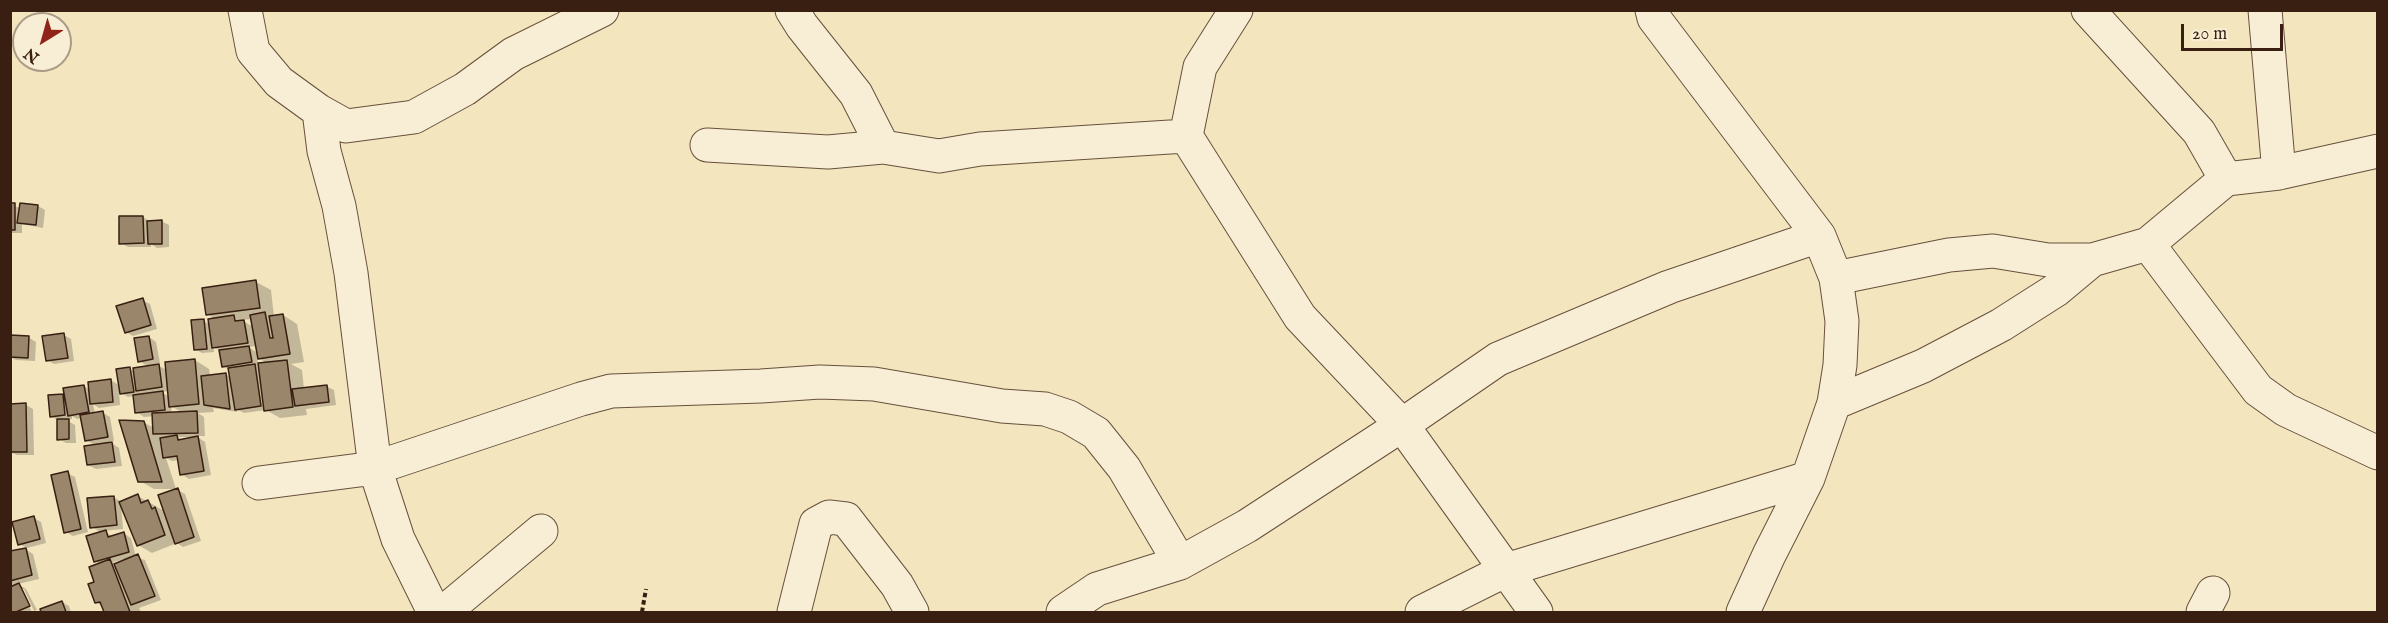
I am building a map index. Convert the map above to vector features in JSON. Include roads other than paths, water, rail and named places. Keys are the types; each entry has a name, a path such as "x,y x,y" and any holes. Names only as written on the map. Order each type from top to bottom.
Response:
{"street":[{"path":"245,10 253,51 279,82 319,111 346,126 414,117 465,89 513,54 602,10"},
{"path":"1236,10 1200,67 1186,136 1300,317 1402,425 1536,612"},
{"path":"2088,10 2199,132 2226,179"},
{"path":"2265,10 2279,173"},
{"path":"1647,13 1819,236 1836,278 1842,321 1840,365 1834,403 1808,478 1743,612"},
{"path":"802,16 856,94 883,147"},
{"path":"319,111 324,151 339,206 351,273 375,468 398,539 434,612"},
{"path":"707,146 828,152 883,147 939,156 980,149 1186,136"},
{"path":"1836,278 1949,255 1993,250 2048,260 2092,260 2148,244 2226,179 2279,173 2378,151"},
{"path":"1063,612 1097,589 1180,564 1247,526 1498,359 1669,288 1819,236"},
{"path":"2148,244 2258,390 2286,410 2378,453"},
{"path":"1834,403 1923,366 2001,325 2056,290 2092,260"},
{"path":"259,483 375,468 611,391 820,382 874,384 1002,406 1045,409 1069,417 1096,433 1124,468 1180,564"},
{"path":"1422,612 1506,570 1808,478"},
{"path":"794,612 816,524 829,517 846,519 897,585 912,612"},
{"path":"444,612 541,531"}]}
